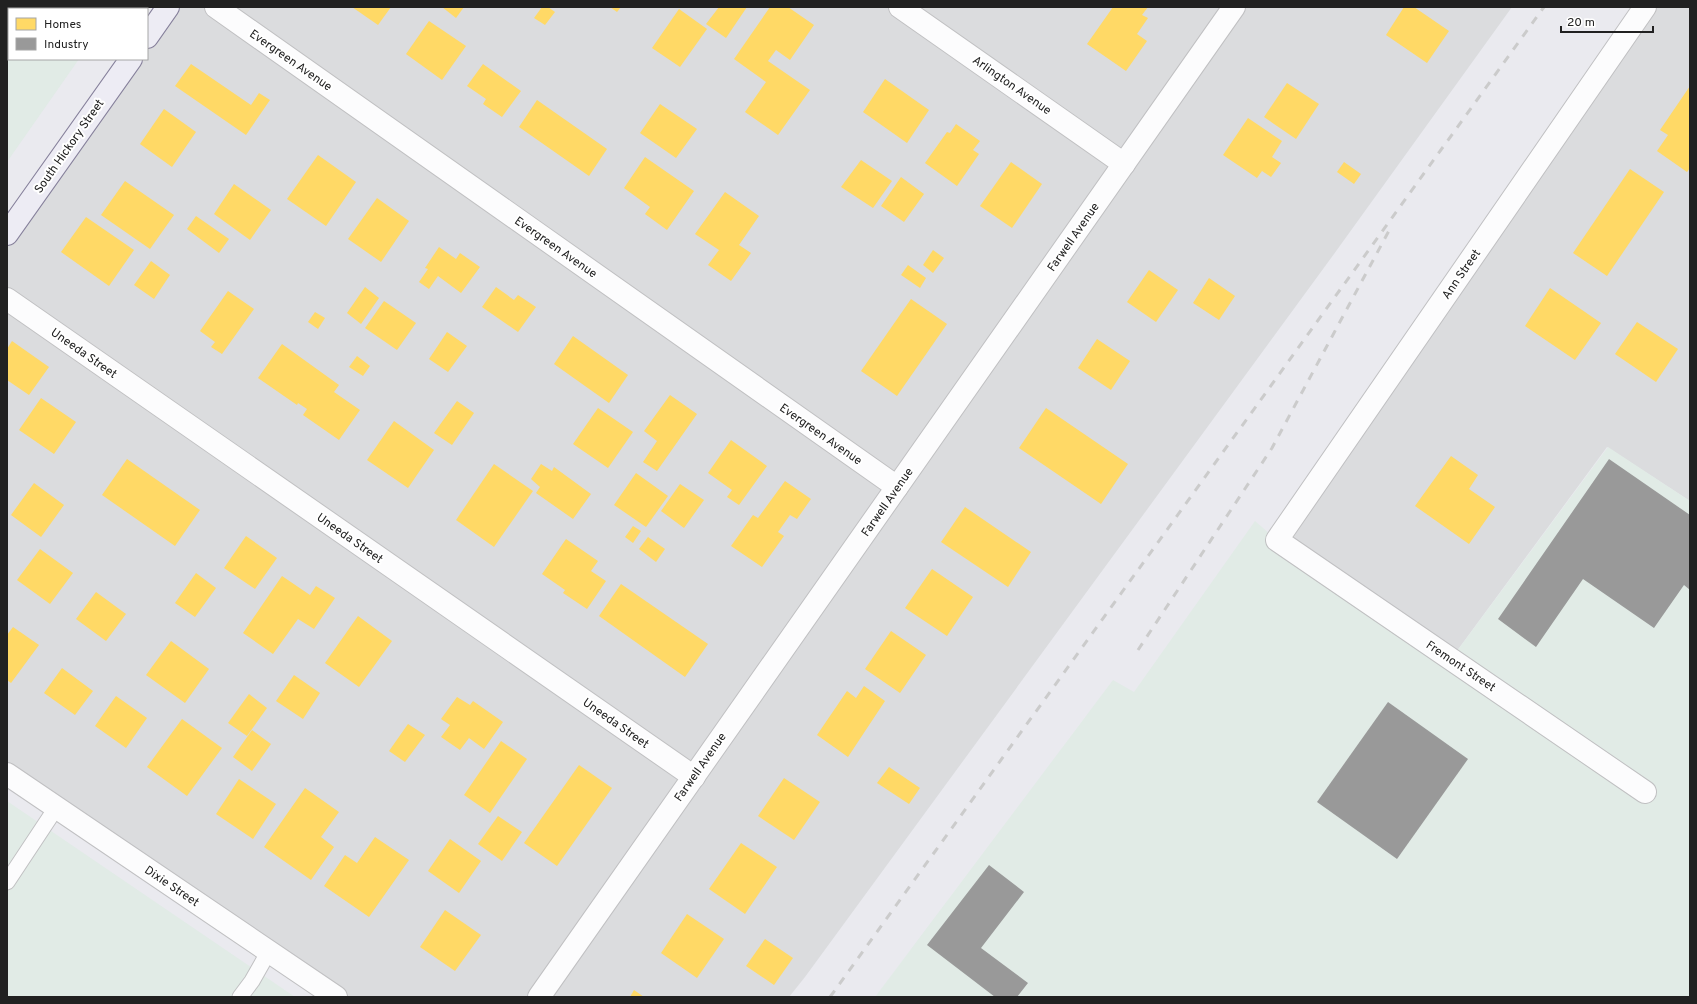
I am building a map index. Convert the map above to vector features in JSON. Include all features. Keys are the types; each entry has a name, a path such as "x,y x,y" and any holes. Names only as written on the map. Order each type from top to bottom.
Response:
{"street":[{"path":"148,36 168,7"},
{"name":"Evergreen Avenue","path":"216,7 897,487"},
{"name":"Arlington Avenue","path":"900,7 1124,164"},
{"name":"Farwell Avenue","path":"539,997 1234,7"},
{"name":"Ann Street","path":"1277,540 1645,7"},
{"name":"South Hickory Street","path":"7,234 130,60"},
{"name":"Uneeda Street","path":"7,299 694,777"},
{"name":"Fremont Street","path":"1277,540 1646,792"},
{"name":"Dixie Street","path":"7,774 336,997"}],"lane":[{"path":"7,882 56,808"},
{"path":"240,997 252,981 269,951"}],"shaded area":[{"path":"7,7 116,7 8,8 8,60 78,60 7,162"},
{"path":"168,7 1512,7 1334,254 789,997 336,997 7,774 7,234 130,60 148,60 148,36"},
{"path":"1645,7 1690,7 1690,501 1607,447 1451,659 1277,540"},
{"path":"1608,447 1690,501 1690,997 875,997 1113,680 1134,692 1255,521 1277,540 1451,659"},
{"path":"7,801 295,997 7,997"}],"building: Homes":[{"path":"352,7 391,7 378,25"},
{"path":"442,7 464,7 456,18"},
{"path":"542,7 548,7 555,12 545,25 534,18"},
{"path":"610,7 621,7 617,12"},
{"path":"719,7 747,7 726,38 706,24"},
{"path":"770,7 788,7 814,25 790,60 776,50 768,61 810,90 778,135 745,112 766,82 734,59"},
{"path":"1113,7 1148,7 1142,15 1148,18 1137,34 1147,41 1126,71 1087,44"},
{"path":"1404,7 1414,7 1449,31 1427,63 1386,35"},
{"path":"679,9 707,29 680,67 652,48"},
{"path":"429,21 466,46 442,80 406,54"},
{"path":"191,64 251,105 259,93 270,100 246,135 175,86"},
{"path":"483,64 521,91 502,117 483,104 486,99 467,86"},
{"path":"885,79 929,110 907,143 863,112"},
{"path":"1287,83 1319,104 1296,139 1264,117"},
{"path":"1690,86 1690,168 1687,172 1657,151 1668,135 1660,130"},
{"path":"537,100 607,149 589,176 519,127"},
{"path":"660,104 697,129 676,158 640,133"},
{"path":"164,109 196,132 172,167 140,144"},
{"path":"1248,118 1282,141 1272,157 1281,163 1271,177 1262,171 1257,178 1223,155"},
{"path":"956,124 980,141 973,150 979,154 957,186 925,163 947,132 950,133"},
{"path":"318,155 356,182 326,226 287,199"},
{"path":"645,157 694,191 667,230 645,214 650,207 624,188"},
{"path":"861,160 892,181 873,208 841,187"},
{"path":"1011,162 1042,184 1012,228 980,206"},
{"path":"1344,162 1361,174 1354,184 1337,172"},
{"path":"1630,169 1664,192 1607,276 1573,253"},
{"path":"901,177 924,194 904,222 881,206"},
{"path":"125,181 174,215 150,249 101,215"},
{"path":"234,184 271,210 250,240 214,214"},
{"path":"725,192 759,216 739,245 751,253 731,281 708,265 719,250 695,234"},
{"path":"377,198 409,221 381,262 348,239"},
{"path":"196,216 229,239 219,253 187,229"},
{"path":"86,217 134,250 109,286 61,252"},
{"path":"439,247 456,259 460,253 480,267 461,293 438,276 429,289 419,282 428,269 425,268"},
{"path":"933,250 944,258 933,273 923,265"},
{"path":"151,261 170,275 154,299 134,285"},
{"path":"908,265 926,278 920,288 901,275"},
{"path":"1149,270 1178,290 1156,322 1127,302"},
{"path":"1209,278 1235,296 1219,320 1193,303"},
{"path":"365,287 379,298 361,324 347,313"},
{"path":"496,287 514,300 518,295 536,307 518,332 482,307"},
{"path":"1550,288 1601,323 1575,360 1525,326"},
{"path":"228,291 254,309 222,354 211,347 215,342 200,331"},
{"path":"911,299 947,324 897,396 861,371"},
{"path":"384,301 416,323 397,350 365,328"},
{"path":"315,312 325,318 318,329 308,322"},
{"path":"1637,322 1678,349 1656,382 1615,354"},
{"path":"447,332 467,346 448,372 429,359"},
{"path":"573,336 628,375 609,403 554,364"},
{"path":"1097,339 1130,361 1111,390 1078,368"},
{"path":"12,341 49,367 29,395 7,380 7,349"},
{"path":"282,344 339,385 334,392 360,410 339,440 303,415 307,409 298,403 297,405 258,378"},
{"path":"357,356 370,366 363,376 349,367"},
{"path":"670,395 697,414 657,471 643,462 657,441 644,431"},
{"path":"41,398 76,422 54,454 19,430"},
{"path":"457,401 474,413 452,445 434,433"},
{"path":"598,408 633,432 608,468 573,444"},
{"path":"1046,408 1128,464 1101,504 1019,448"},
{"path":"394,421 434,450 408,488 367,460"},
{"path":"731,440 767,466 739,505 727,497 732,490 708,473"},
{"path":"1451,456 1478,475 1469,489 1495,507 1469,544 1415,506"},
{"path":"127,459 200,510 175,546 102,495"},
{"path":"494,464 533,491 494,547 456,520"},
{"path":"541,464 552,471 554,467 591,494 573,519 536,493 540,487 531,479"},
{"path":"636,473 668,496 646,527 614,505"},
{"path":"785,481 811,499 797,519 790,515 778,532 784,536 762,567 731,546 753,515 758,518"},
{"path":"34,483 64,505 41,537 11,515"},
{"path":"680,484 704,500 684,528 661,511"},
{"path":"965,507 1031,552 1008,587 941,542"},
{"path":"633,526 641,531 633,543 625,537"},
{"path":"246,536 277,558 255,589 224,568"},
{"path":"648,537 665,549 656,562 639,549"},
{"path":"566,539 598,561 591,571 606,581 587,609 563,593 565,590 542,574"},
{"path":"40,549 73,573 50,604 17,580"},
{"path":"932,569 973,597 947,636 905,608"},
{"path":"196,573 216,588 195,617 175,603"},
{"path":"282,576 310,595 316,586 335,598 314,629 298,619 273,654 243,633"},
{"path":"621,584 708,644 685,677 599,616"},
{"path":"96,592 126,614 106,641 76,619"},
{"path":"358,616 392,641 359,687 325,663"},
{"path":"13,627 39,645 11,683 7,680 7,635"},
{"path":"891,631 926,655 900,693 865,669"},
{"path":"171,641 209,669 185,703 146,675"},
{"path":"62,668 93,691 75,715 44,693"},
{"path":"294,675 320,693 303,719 276,701"},
{"path":"864,686 885,701 848,757 817,735 847,691 856,698"},
{"path":"249,694 267,708 247,736 228,723"},
{"path":"116,696 147,718 126,748 95,726"},
{"path":"457,697 470,705 473,701 503,722 484,749 469,738 460,750 441,737 450,725 441,719"},
{"path":"182,719 222,748 187,796 147,767"},
{"path":"408,724 425,735 405,762 389,751"},
{"path":"252,730 271,744 252,771 233,757"},
{"path":"501,741 527,759 490,813 464,795"},
{"path":"579,765 612,788 557,866 524,843"},
{"path":"889,767 920,788 909,804 877,783"},
{"path":"784,778 820,802 794,840 758,816"},
{"path":"239,779 276,804 253,839 216,814"},
{"path":"305,788 339,812 321,837 334,847 311,880 264,847"},
{"path":"498,816 522,832 502,861 478,844"},
{"path":"375,837 409,860 369,917 324,886 345,855 357,863"},
{"path":"450,839 481,861 459,893 428,871"},
{"path":"741,843 777,867 745,914 709,889"},
{"path":"445,910 481,935 455,971 420,947"},
{"path":"687,914 724,939 697,978 661,953"},
{"path":"765,939 793,958 774,985 746,966"},
{"path":"634,990 644,997 630,997"}],"building: Industry":[{"path":"1609,459 1690,515 1690,590 1684,585 1654,628 1583,579 1536,647 1498,619"},
{"path":"1388,702 1468,759 1397,859 1317,802"},
{"path":"989,865 1024,892 981,948 1028,983 1017,997 995,997 927,945"}],"railway":[{"path":"830,997 1544,7"},
{"path":"1138,650 1272,448 1391,227"}]}
